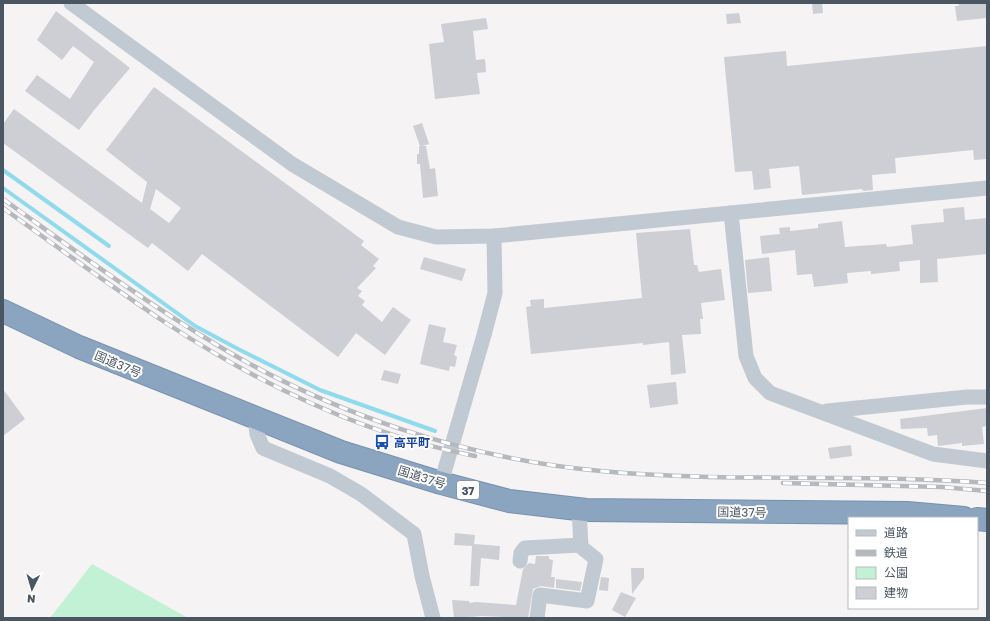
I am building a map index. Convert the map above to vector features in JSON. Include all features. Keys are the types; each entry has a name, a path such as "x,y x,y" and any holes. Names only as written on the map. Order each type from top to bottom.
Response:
{"highway":[{"name":"国道37号","path":"3,311 79,348 341,452 441,483 509,501 579,509 907,513 953,517"}],"street":[{"path":"71,3 292,164 398,228 436,237 494,236 987,188"},
{"path":"731,213 746,356 755,378 770,393 797,405 822,412 933,454 987,461"},
{"path":"441,483 495,293 494,236"},
{"path":"822,412 967,397 987,397"},
{"path":"255,419 257,434 263,448 330,476 361,494 414,534 422,576 433,618"},
{"path":"537,618 540,595 587,601 596,559 581,545 579,509"},
{"path":"520,561 521,553 525,548 581,545"}],"green space":[{"path":"92,564 188,618 50,618"}],"building":[{"path":"812,3 822,3 823,13 813,14"},
{"path":"958,3 987,3 987,18 957,21 955,6 959,6"},
{"path":"56,11 130,68 79,130 25,91 37,75 70,99 94,62 73,46 62,60 37,40"},
{"path":"739,13 741,23 727,24 726,14"},
{"path":"486,18 488,29 473,31 476,60 485,59 486,72 477,73 480,94 435,99 429,44 444,42 441,24"},
{"path":"987,46 987,159 974,160 973,150 895,158 896,173 872,175 873,190 863,191 862,189 802,195 799,166 769,169 771,188 754,190 752,171 735,172 724,57 786,51 787,66"},
{"path":"154,87 364,241 361,245 379,259 373,266 376,268 357,288 362,291 358,296 365,301 362,305 382,322 393,307 411,320 385,355 356,333 338,357 202,254 188,271 152,243 148,248 3,143 3,124 14,109 142,203 147,182 106,150","holes":["156,189 181,208 169,223 150,209"]},
{"path":"422,123 429,144 422,146 426,146 430,169 435,168 438,196 423,198 420,164 417,164 417,154 419,154 420,146 413,126"},
{"path":"964,207 965,220 987,218 987,254 937,259 938,282 920,283 920,260 899,262 900,271 871,274 871,271 847,273 848,283 814,287 812,274 797,275 795,250 762,254 760,236 780,234 779,228 790,227 790,231 818,228 818,224 842,221 845,247 886,244 887,247 913,244 911,225 944,222 943,209"},
{"path":"690,229 694,265 697,265 699,272 721,269 725,300 701,303 703,319 700,319 701,334 682,335 686,373 671,375 669,342 643,345 643,343 531,354 526,307 531,306 530,300 544,299 544,308 642,298 636,233"},
{"path":"424,257 466,269 462,281 420,269"},
{"path":"769,257 772,291 748,293 745,260"},
{"path":"429,324 446,328 443,342 457,345 454,355 457,357 455,367 450,366 449,371 420,364"},
{"path":"384,370 401,374 398,384 381,380"},
{"path":"676,382 678,404 650,408 647,385"},
{"path":"3,389 25,419 3,436"},
{"path":"987,408 987,426 982,427 984,444 962,446 962,443 938,446 937,435 928,436 927,428 901,429 900,419"},
{"path":"851,445 852,456 830,459 828,448"},
{"path":"455,533 475,535 474,544 500,546 499,560 481,558 479,586 470,586 472,546 454,545"},
{"path":"536,556 549,556 549,559 553,560 551,577 555,577 554,588 541,586 533,589 528,618 482,616 454,618 452,600 469,601 470,603 476,602 516,605 523,569 529,563 535,564"},
{"path":"631,568 644,568 644,578 632,594"},
{"path":"601,577 609,578 608,591 599,590"},
{"path":"556,579 582,582 580,591 556,588"},
{"path":"621,592 636,598 625,617 612,610"}],"waterway":[{"path":"3,170 109,246"},
{"path":"3,188 195,326 320,390 435,431"}],"railway":[{"path":"3,199 162,311 261,370 306,392 354,412 451,444 501,456 551,465 649,475 939,480 987,483"},
{"path":"3,208 163,321 199,344 274,385 313,404 393,435 434,447 475,456"},
{"path":"783,483 942,487 987,491"}],"place":[{"name":"高平町","path":"382,442"}]}
